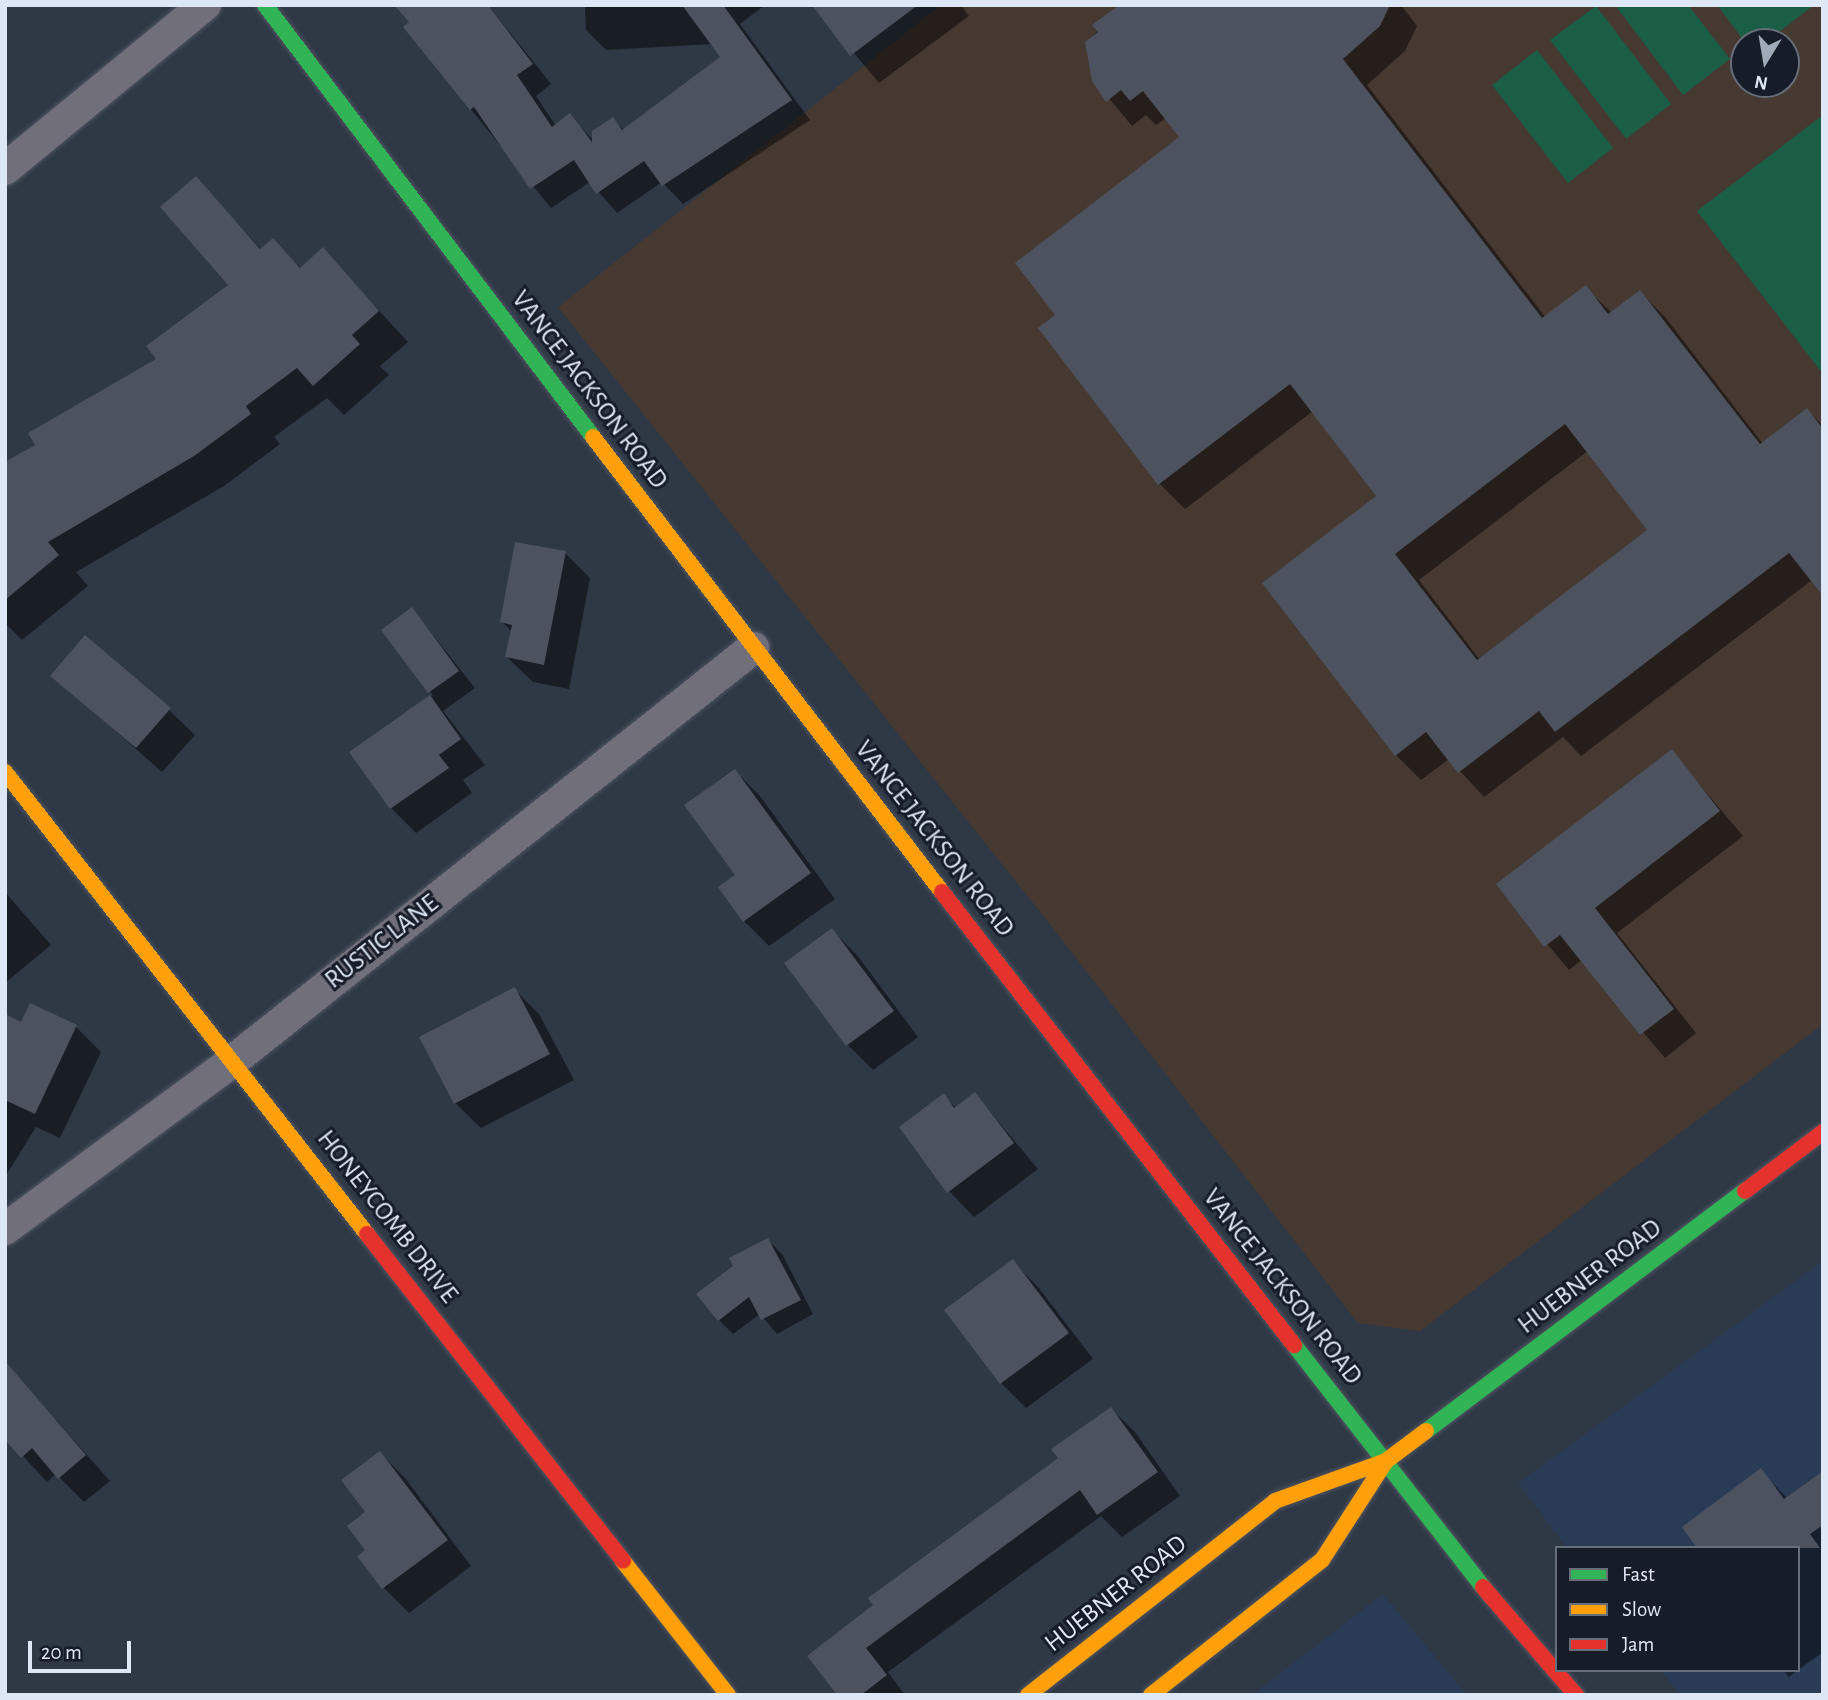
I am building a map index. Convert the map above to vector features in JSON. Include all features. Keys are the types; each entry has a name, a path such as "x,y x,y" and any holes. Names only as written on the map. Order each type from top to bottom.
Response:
{"main road":[{"name":"VANCE JACKSON ROAD","path":"265,5 753,648 1502,1611 1555,1671"},
{"name":"HONEYCOMB DRIVE","path":"5,772 729,1695"},
{"name":"HUEBNER ROAD","path":"1028,1695 1275,1501 1386,1461 1823,1132"},
{"name":"HUEBNER ROAD","path":"1151,1695 1322,1560 1386,1461"},
{"name":"VANCE JACKSON ROAD","path":"1556,1672 1576,1695"}],"street":[{"path":"5,169 205,5"},
{"name":"RUSTIC LANE","path":"5,1229 233,1060 753,648"}],"shaded area":[{"path":"941,5 1823,5 1823,1024 1420,1331 1358,1323 1049,923 558,307"},
{"path":"1823,1261 1823,1695 1680,1695 1663,1672 1800,1672 1800,1546 1565,1546 1518,1483"},
{"path":"1383,1594 1467,1695 1252,1695"}],"green space":[{"path":"1615,5 1688,5 1730,59 1683,95"},
{"path":"1717,5 1814,5 1784,28 1734,28"},
{"path":"1596,6 1671,104 1626,139 1550,40"},
{"path":"1537,50 1613,148 1568,183 1492,85"},
{"path":"1823,115 1823,374 1697,211"}],"building":[{"path":"394,5 488,5 533,64 517,75 552,127 570,113 592,142 592,131 613,117 622,130 720,57 682,5 723,5 792,100 662,186 644,161 596,194 574,160 530,189 474,107 470,110 403,27 409,22"},
{"path":"812,5 918,5 850,56"},
{"path":"1119,5 1390,5 1380,26 1343,59 1542,318 1586,285 1608,314 1640,290 1760,444 1807,408 1823,429 1823,596 1789,553 1555,732 1539,711 1458,773 1426,732 1395,756 1262,583 1376,496 1290,384 1158,485 1038,328 1055,315 1015,263 1179,137 1143,91 1130,101 1121,90 1106,102 1092,81 1085,42 1098,32 1092,25","holes":["1565,424 1647,530 1477,660 1395,554"]},
{"path":"196,176 260,249 273,238 300,268 323,247 379,311 352,335 360,344 313,386 297,368 246,406 251,414 194,456 48,542 59,555 5,600 5,462 35,445 28,433 156,359 146,346 228,285 160,207"},
{"path":"515,542 566,551 544,665 505,657 512,625 500,622"},
{"path":"412,607 459,671 428,693 381,630"},
{"path":"85,635 171,708 136,748 50,676"},
{"path":"430,695 461,739 439,755 449,768 390,809 349,752"},
{"path":"1672,749 1720,811 1595,908 1674,1009 1640,1035 1560,935 1544,947 1496,884"},
{"path":"735,769 811,873 743,922 718,887 735,875 684,805"},
{"path":"832,928 894,1011 846,1046 784,963"},
{"path":"515,987 550,1054 454,1104 419,1037"},
{"path":"30,1003 77,1025 35,1114 5,1100 5,1014 21,1022"},
{"path":"975,1092 1014,1143 947,1193 899,1127 944,1093 954,1108"},
{"path":"768,1238 801,1300 761,1320 749,1297 718,1321 696,1294 733,1266 729,1258"},
{"path":"1013,1259 1069,1333 1000,1384 944,1310"},
{"path":"5,1361 86,1455 58,1479 32,1448 21,1458 5,1440"},
{"path":"1111,1407 1158,1472 1097,1515 1080,1490 866,1648 887,1675 861,1695 837,1695 807,1656 873,1605 868,1598 1058,1458 1051,1449"},
{"path":"380,1451 448,1540 382,1589 357,1556 365,1550 347,1526 365,1512 341,1480"},
{"path":"1761,1468 1784,1499 1823,1471 1823,1525 1810,1534 1820,1548 1696,1546 1682,1527"}],"traffic: fast":[{"path":"265,5 593,437"},
{"path":"1426,1431 1745,1191"},
{"path":"1294,1345 1483,1587"}],"traffic: slow":[{"path":"593,437 942,892"},
{"path":"5,772 367,1234"},
{"path":"1028,1695 1275,1501 1386,1461 1426,1431"},
{"path":"1151,1695 1322,1560 1386,1461"},
{"path":"623,1561 728,1695"}],"traffic: jam":[{"path":"942,892 1294,1345"},
{"path":"1745,1191 1823,1132"},
{"path":"367,1234 623,1561"},
{"path":"1483,1587 1555,1671"},
{"path":"1556,1672 1576,1695"}]}
